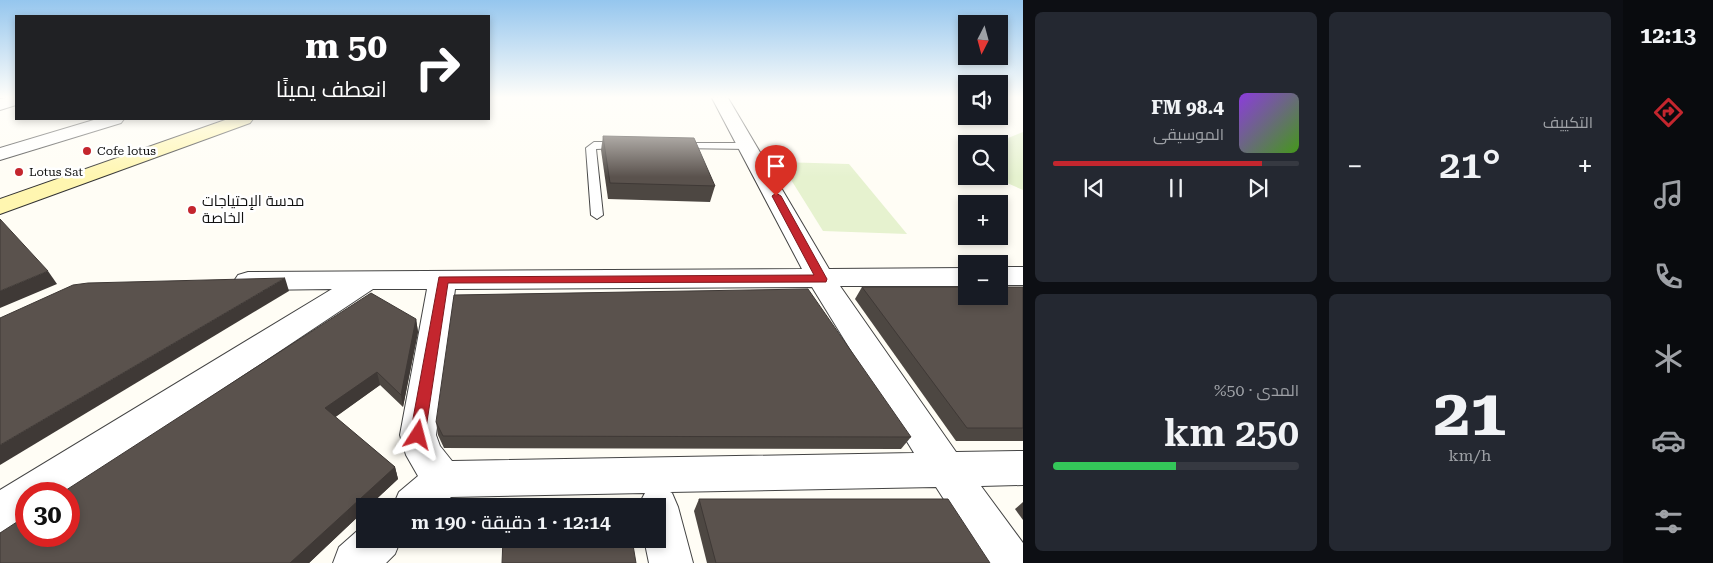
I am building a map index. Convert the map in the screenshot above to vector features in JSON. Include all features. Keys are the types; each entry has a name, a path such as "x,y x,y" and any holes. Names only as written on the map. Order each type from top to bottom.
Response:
{"main road":[{"path":"0,207 229,124"}],"street":[{"path":"0,154 98,124"},
{"path":"736,124 822,279 945,469 1010,563"},
{"path":"1008,276 1023,276"},
{"path":"226,281 958,277"},
{"path":"50,482 370,279"},
{"path":"442,479 425,455 418,435 443,279"},
{"path":"422,498 442,479 655,496 945,469 1023,468"},
{"path":"655,496 671,563"},
{"path":"0,513 15,503"},
{"path":"355,563 371,548"}],"lane":[{"path":"597,215 591,148 594,145 630,145"},
{"path":"670,145 749,146"}],"green space":[{"path":"1023,132 1023,190 1008,183 1008,138"},
{"path":"780,162 849,164 907,234 823,231"}],"building":[{"path":"603,136 694,138 715,186 610,183"},
{"path":"0,219 48,271 0,291"},
{"path":"285,278 0,445 0,318 73,285 88,283"},
{"path":"862,287 958,287 958,305 1008,305 1008,287 1023,287 1023,428 967,428"},
{"path":"808,289 911,437 443,436 436,422 454,295"},
{"path":"371,293 416,319 401,395 377,372 325,408 395,467 361,498 356,498 356,503 290,563 0,563 0,533 15,523 15,547 80,547 79,482"},
{"path":"699,499 948,499 990,563 716,563"},
{"path":"503,548 634,548 636,563 502,563"}],"place":[{"name":"Cofe lotus","path":"87,151"},
{"name":"Lotus Sat","path":"19,172"},
{"name":"مدسة الإحتياجات الخاصة","path":"192,210"}],"route":[{"path":"418,435 443,279 822,279 776,196"}]}
